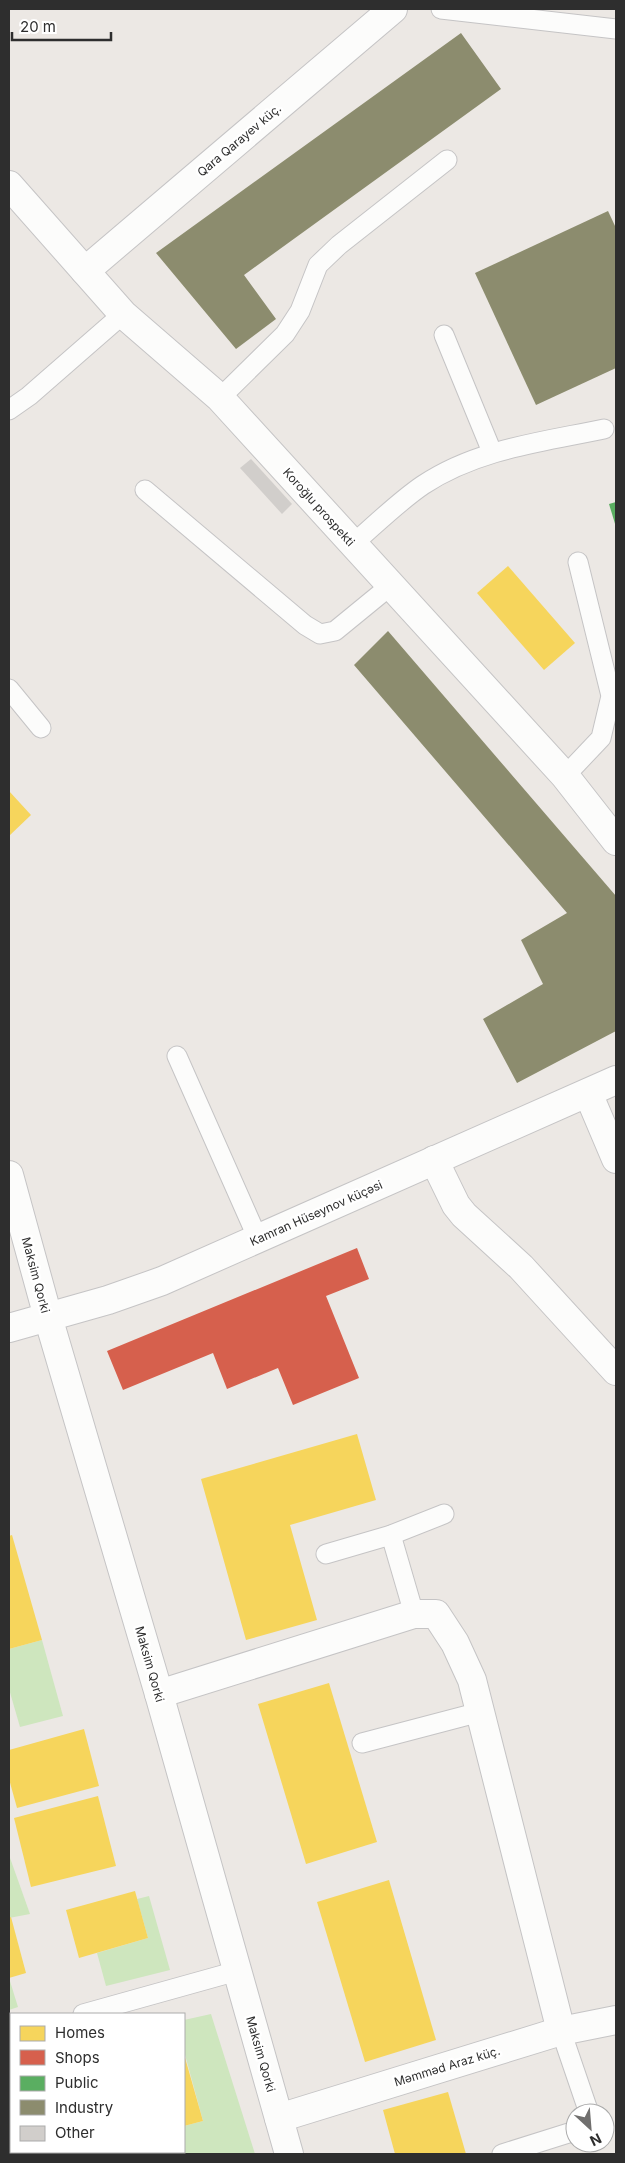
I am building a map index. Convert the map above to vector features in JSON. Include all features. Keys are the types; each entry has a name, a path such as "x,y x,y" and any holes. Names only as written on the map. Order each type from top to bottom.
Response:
{"street":[{"name":"Qara Qarayev küç.","path":"85,271 394,9"},
{"name":"Koroğlu prospekti","path":"9,186 124,314 220,398 565,776 616,841"},
{"name":"Kamran Hüseynov küçəsi","path":"9,1328 108,1300 162,1281 616,1080"},
{"path":"588,1093 616,1158"},
{"path":"434,1160 456,1205 464,1215 522,1267 616,1371"},
{"name":"Maksim Qorki","path":"9,1175 48,1317 159,1694 289,2154"},
{"path":"159,1694 414,1614 436,1614 455,1643 472,1680 561,2031"},
{"name":"Məmməd Araz küç.","path":"279,2118 561,2031 616,2020"}],"lane":[{"path":"441,9 616,29"},
{"path":"220,398 285,334 300,311 318,266 339,244 447,160"},
{"path":"9,410 29,396 124,314"},
{"path":"444,335 492,452"},
{"path":"352,544 422,485 454,468 492,452 604,430"},
{"path":"145,490 305,625 320,634 336,631 390,586"},
{"path":"565,776 601,738 611,696 578,562"},
{"path":"9,689 41,728"},
{"path":"178,1056 258,1239"},
{"path":"326,1554 391,1535 444,1514"},
{"path":"391,1535 414,1614"},
{"path":"362,1743 480,1712"},
{"path":"91,2013 237,1971"},
{"path":"561,2031 586,2103"},
{"path":"502,2154 565,2134"}],"green space":[{"path":"42,1640 63,1716 20,1727 9,1689 9,1649"},
{"path":"9,1855 30,1914 9,1918"},
{"path":"149,1896 170,1970 106,1986 97,1953 148,1938 137,1899"},
{"path":"9,1978 18,2007 9,2010"},
{"path":"211,2014 255,2154 159,2154 185,2153 185,2126 203,2121 185,2055 185,2020"}],"building: Homes":[{"path":"508,566 575,643 544,670 477,593"},
{"path":"9,791 31,815 9,836"},
{"path":"357,1434 376,1500 290,1525 317,1620 246,1640 201,1479"},
{"path":"12,1535 42,1640 9,1649 9,1536"},
{"path":"329,1683 377,1842 306,1864 258,1704"},
{"path":"84,1729 99,1786 17,1808 9,1779 9,1750"},
{"path":"98,1796 116,1866 31,1887 14,1818"},
{"path":"389,1880 436,2040 365,2062 317,1902"},
{"path":"135,1891 148,1938 79,1958 66,1910"},
{"path":"11,1917 26,1973 9,1978 9,1918"},
{"path":"185,2058 203,2121 185,2126"},
{"path":"10,2064 9,2122 9,2065"},
{"path":"448,2092 466,2154 395,2154 383,2110"},
{"path":"9,2134 10,2153 115,2154 9,2154"}],"building: Shops":[{"path":"357,1248 369,1279 326,1296 359,1378 293,1405 278,1368 227,1389 213,1353 123,1390 107,1351"}],"building: Public":[{"path":"616,502 616,527 609,504"}],"building: Industry":[{"path":"461,33 501,89 244,275 276,319 236,349 156,253"},
{"path":"608,211 616,228 616,368 536,405 475,273"},
{"path":"388,631 616,896 616,1031 517,1083 483,1019 543,984 521,940 567,913 354,665"}],"building: Other":[{"path":"251,459 292,504 282,514 240,468"}]}
